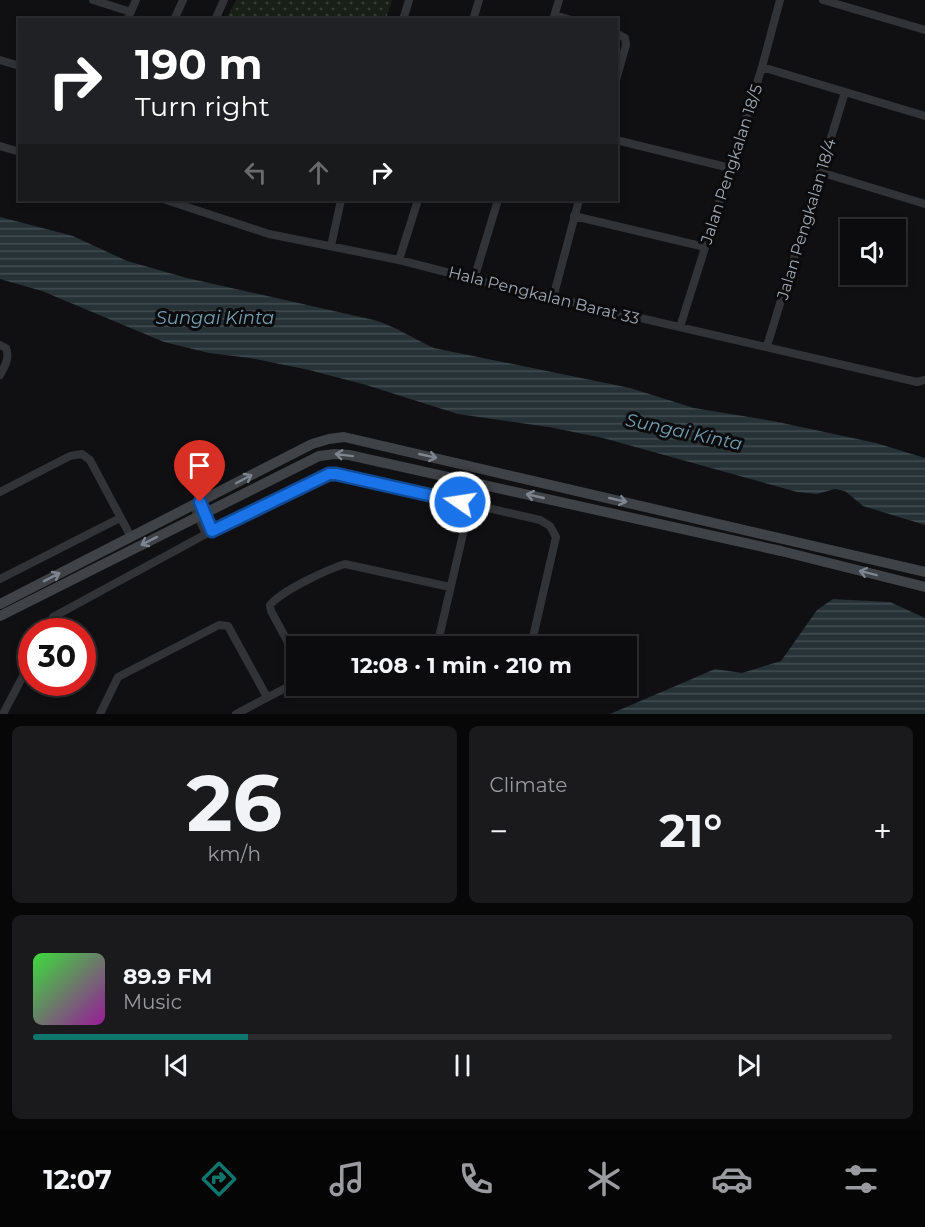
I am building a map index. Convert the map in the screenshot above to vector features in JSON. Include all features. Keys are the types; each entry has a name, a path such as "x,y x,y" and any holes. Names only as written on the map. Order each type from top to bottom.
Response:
{"street":[{"path":"93,0 129,16 136,0"},
{"path":"175,18 183,0"},
{"path":"216,18 224,0"},
{"path":"404,18 409,0"},
{"path":"474,18 480,0"},
{"path":"554,17 559,0"},
{"name":"Jalan Pengkalan 18/5","path":"680,327 762,67 780,0"},
{"path":"824,0 925,30"},
{"path":"618,34 625,38 626,45 618,73"},
{"path":"0,60 18,65"},
{"path":"762,67 925,116"},
{"name":"Jalan Pengkalan 18/4","path":"767,346 845,92"},
{"path":"618,140 730,168"},
{"path":"0,146 18,151"},
{"path":"820,172 925,204"},
{"name":"Hala Pengkalan Barat 33","path":"169,201 269,234 399,260 918,382 925,380"},
{"path":"331,246 341,201"},
{"path":"399,260 418,201"},
{"path":"474,279 498,201"},
{"path":"553,298 579,201"},
{"path":"574,216 705,247"},
{"path":"0,345 6,348 8,353 7,362 0,375"},
{"path":"0,604 312,444 344,437 925,572"},
{"path":"0,492 76,453 86,456 131,537"},
{"path":"0,616 319,456 334,454 349,455 781,551 925,587"},
{"path":"53,618 209,532 329,474 336,474 470,504 544,522 550,526 556,537 533,636"},
{"path":"197,504 209,532"},
{"path":"439,636 470,504"},
{"path":"0,579 120,518"},
{"path":"286,639 270,605 278,597 335,567 345,564 450,587"},
{"path":"100,714 118,677 219,625 228,626 267,697"},
{"path":"3,714 18,686"},
{"path":"236,714 286,688"}],"shaded area":[{"path":"236,0 392,0 386,18 227,18"}],"water":[{"name":"Sungai Kinta","path":"0,217 73,236 127,261 187,278 374,320 434,348 630,388 694,408 773,421 876,443 925,458 925,525 863,506 845,491 835,489 817,494 797,492 603,438 549,427 458,414 309,370 250,358 209,353 164,342 42,291 0,279"},
{"path":"833,599 890,602 925,618 925,714 610,714 715,669 742,673 781,661 817,610"}],"route":[{"path":"200,502 212,531 329,474 460,502"}]}
